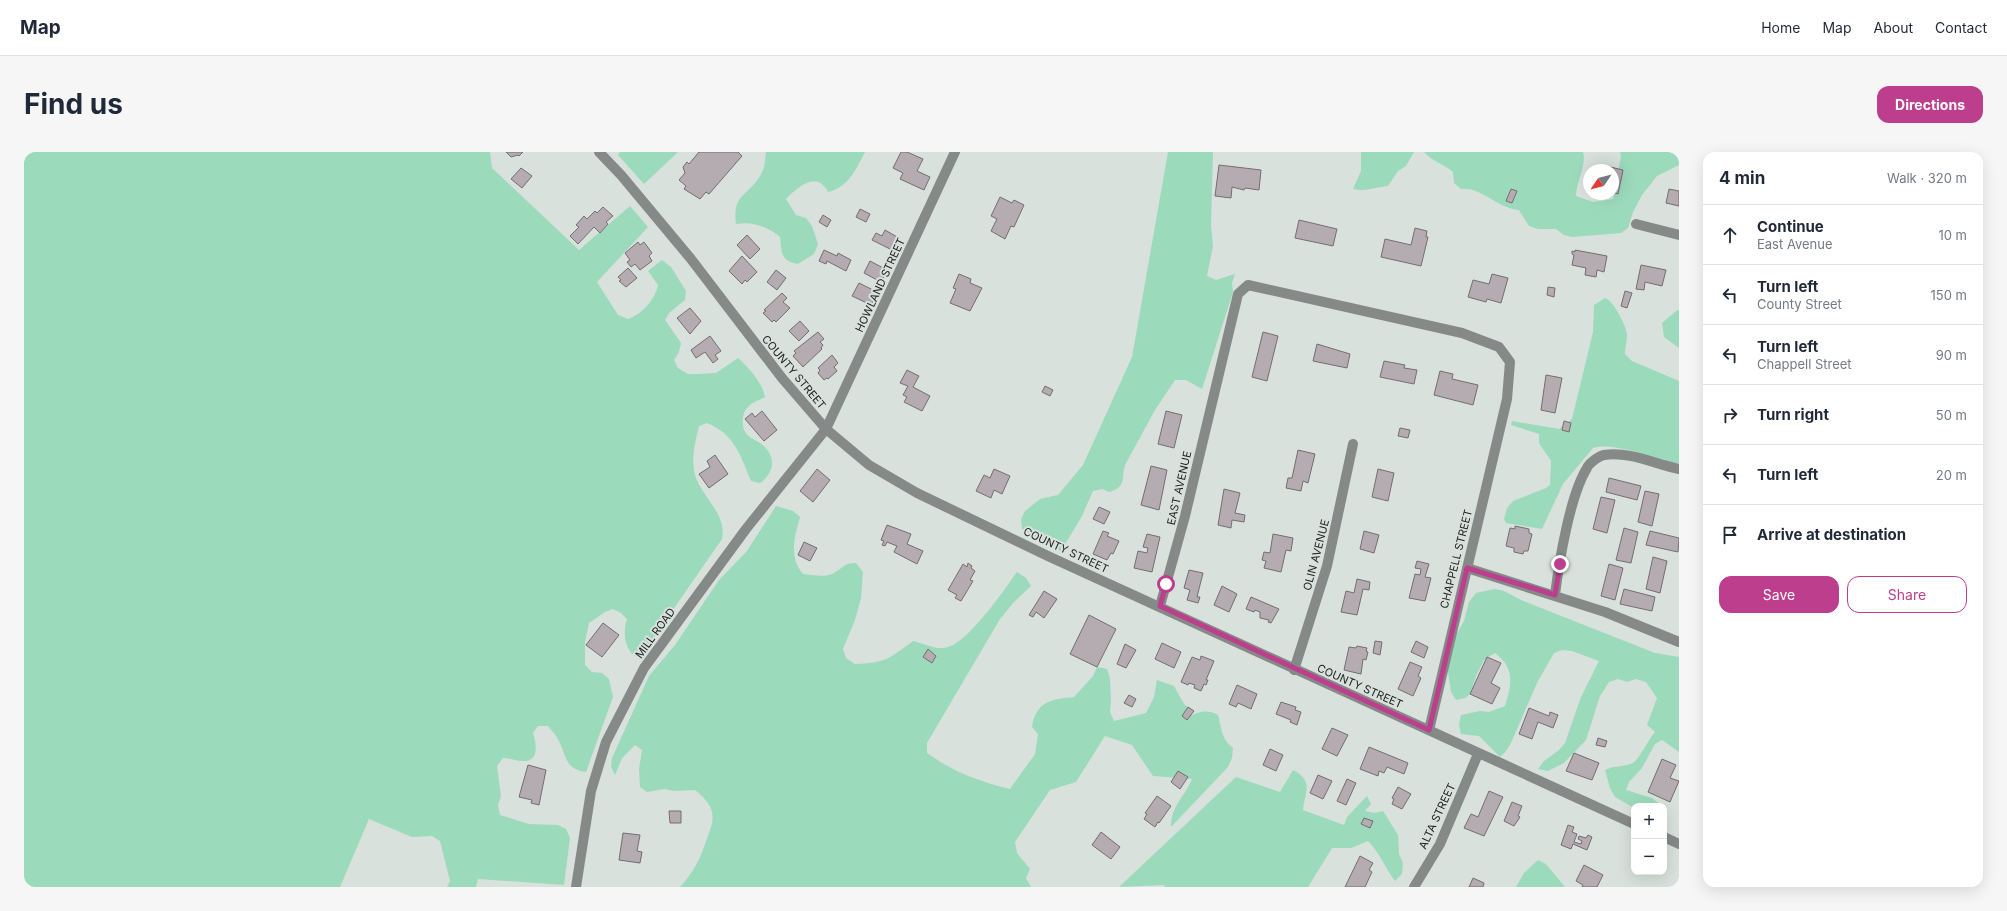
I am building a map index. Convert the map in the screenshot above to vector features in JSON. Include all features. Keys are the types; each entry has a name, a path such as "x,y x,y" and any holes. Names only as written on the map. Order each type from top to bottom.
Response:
{"street":[{"name":"COUNTY STREET","path":"599,152 621,174 691,259 782,378 826,429 869,465 917,493 1050,557 1160,606 1294,670 1631,823"},
{"name":"HOWLAND STREET","path":"826,429 955,152"},
{"path":"1636,224 1679,235"},
{"name":"EAST AVENUE","path":"1160,606 1185,516 1238,294 1248,285 1462,333 1499,347 1510,362 1508,394"},
{"name":"CHAPPELL STREET","path":"1429,730 1508,394"},
{"name":"MILL ROAD","path":"576,887 591,791 604,749 644,668 749,525 826,429"},
{"name":"OLIN AVENUE","path":"1294,670 1327,566 1353,444"},
{"path":"1555,595 1567,528 1578,486 1588,466 1602,456 1624,454 1679,469"},
{"path":"1467,568 1605,612 1679,642"},
{"name":"ALTA STREET","path":"1414,887 1440,844 1478,754"},
{"path":"1667,838 1679,844"}],"green space":[{"path":"24,152 490,152 492,168 579,250 630,206 648,227 597,282 618,315 628,319 643,310 654,296 658,285 648,271 662,260 671,267 686,291 685,300 670,312 665,320 681,343 679,352 674,360 678,368 688,374 716,373 738,358 746,366 758,381 765,397 752,403 746,410 743,419 744,429 748,436 765,447 769,452 772,463 769,474 765,479 760,483 751,481 740,455 731,440 717,428 707,423 699,426 693,459 694,472 700,486 714,507 721,522 723,530 722,539 641,656 632,654 627,646 625,628 627,619 621,613 613,609 605,612 589,623 585,642 585,665 592,672 602,673 609,679 613,697 586,772 579,771 571,765 565,757 558,739 548,726 538,726 533,733 536,747 534,756 531,759 528,761 522,761 503,758 497,766 501,796 498,805 500,815 529,824 558,825 566,829 570,838 564,885 478,879 476,887 447,887 450,881 440,841 432,836 412,837 369,819 340,887 24,887"},
{"path":"620,152 678,152 644,184 618,155"},
{"path":"766,152 865,152 847,182 835,190 828,192 824,185 813,181 796,190 786,199 796,215 806,218 812,226 818,244 814,254 798,264 792,263 785,258 782,252 780,237 776,233 754,224 736,224 736,207 742,196 755,183 762,173"},
{"path":"1168,152 1213,152 1211,225 1213,246 1207,276 1216,280 1235,274 1232,283 1233,292 1202,389 1186,380 1175,380 1155,410 1125,465 1121,485 1110,492 1102,489 1093,491 1082,516 1061,551 1022,529 1021,519 1025,511 1040,499 1058,495 1083,465 1132,357"},
{"path":"1361,152 1414,152 1406,166 1398,171 1388,186 1357,190 1353,189 1361,171"},
{"path":"1424,152 1583,152 1584,162 1576,196 1583,198 1583,200 1593,202 1619,200 1620,152 1679,152 1679,165 1657,176 1642,195 1633,212 1628,228 1621,233 1572,237 1564,235 1556,229 1538,229 1529,226 1519,210 1504,206 1476,191 1461,189 1454,183 1453,172"},
{"path":"1605,298 1615,308 1625,326 1627,335 1625,354 1632,361 1679,381 1679,464 1623,449 1601,446 1593,448 1563,484 1542,529 1506,523 1504,519 1507,508 1513,501 1550,485 1551,461 1539,443 1539,434 1511,425 1512,421 1559,429 1572,419 1593,332 1594,305"},
{"path":"1679,310 1679,348 1664,337 1662,323"},
{"path":"776,506 793,511 800,517 795,539 794,554 798,567 803,574 819,576 830,575 852,563 856,563 863,572 861,598 855,620 843,649 846,658 855,664 873,663 886,659 913,641 939,648 952,645 962,639 973,629 994,604 1017,572 1026,578 1031,586 1014,602 1000,619 927,743 927,753 947,766 987,783 1010,789 1035,754 1038,734 1032,727 1037,712 1046,703 1074,697 1093,676 1097,667 1107,669 1110,679 1110,712 1114,721 1146,713 1154,697 1157,680 1174,686 1192,715 1211,712 1218,715 1224,737 1233,748 1232,758 1228,767 1171,827 1173,813 1192,779 1153,776 1132,745 1105,736 1076,782 1050,790 1015,842 1017,853 1030,869 1026,878 1031,887 680,887 691,873 702,853 713,817 709,804 695,790 674,791 665,789 647,792 640,787 639,769 642,750 635,745 622,758 615,775 611,767 612,758 649,676 675,645 719,580 747,551"},
{"path":"1495,589 1504,591 1521,600 1655,653 1679,657 1679,752 1662,740 1655,744 1642,768 1629,782 1626,790 1652,798 1658,803 1631,803 1631,806 1615,797 1610,788 1605,770 1612,767 1633,763 1655,732 1647,725 1657,698 1646,682 1636,679 1627,682 1618,679 1609,682 1600,696 1586,740 1564,763 1548,771 1538,769 1544,761 1559,750 1565,743 1581,697 1599,661 1572,651 1562,650 1554,653 1537,683 1511,743 1500,757 1479,736 1461,734 1459,725 1461,715 1480,711 1489,712 1505,706 1510,684 1509,671 1506,665 1495,653 1484,660 1476,676 1470,694 1465,698 1456,700 1451,692 1447,665 1454,639 1464,621 1469,602 1476,593"},
{"path":"1293,770 1300,774 1306,782 1307,787 1303,810 1344,825 1347,817 1367,796 1371,804 1365,811 1374,813 1383,811 1398,835 1399,854 1403,863 1402,874 1395,881 1376,850 1368,841 1351,848 1332,848 1308,887 1165,887 1164,885 1119,887 1236,777 1280,792"},
{"path":"1538,860 1546,864 1565,887 1516,887 1524,873"}],"building":[{"path":"506,152 523,152 519,156 511,157"},
{"path":"699,152 738,152 742,156 709,194 706,192 700,199 684,189 686,186 679,180 685,173 683,167 687,162 689,164"},
{"path":"901,152 907,152 923,159 917,171 930,177 924,190 900,179 903,173 893,168"},
{"path":"1219,165 1261,170 1259,190 1245,188 1244,190 1232,187 1231,198 1215,196"},
{"path":"521,168 532,176 522,188 511,179"},
{"path":"1619,169 1623,170 1619,189"},
{"path":"1511,189 1517,191 1512,203 1506,201"},
{"path":"1669,189 1679,191 1679,206 1666,203"},
{"path":"1000,197 1012,203 1014,200 1024,205 1014,227 1011,226 1005,239 991,231 997,219 991,216"},
{"path":"603,207 613,216 606,222 608,224 600,233 594,227 578,244 570,236 579,227 576,225 584,216 587,219 595,211 597,213"},
{"path":"860,209 870,214 866,222 856,217"},
{"path":"823,215 831,220 827,227 819,222"},
{"path":"1299,220 1337,229 1333,246 1295,238"},
{"path":"1415,228 1427,231 1426,237 1428,237 1421,266 1381,257 1385,239 1411,245"},
{"path":"885,230 899,238 898,240 901,241 896,252 872,240 876,233 882,236"},
{"path":"747,235 760,249 750,259 737,245"},
{"path":"638,242 640,245 644,242 652,253 649,256 652,261 640,270 635,264 631,267 627,262 630,260 625,253"},
{"path":"824,250 837,256 838,253 851,260 846,271 827,261 826,264 819,261"},
{"path":"1575,250 1607,256 1604,272 1597,270 1596,277 1585,275 1586,268 1572,265 1574,255 1572,254 1572,251 1575,252"},
{"path":"742,256 757,272 747,282 745,280 742,284 729,271"},
{"path":"870,261 887,270 881,282 864,273"},
{"path":"1641,265 1666,270 1662,286 1645,282 1644,290 1636,289"},
{"path":"628,268 637,278 626,287 619,281 621,280 618,277"},
{"path":"776,270 786,278 777,290 767,282"},
{"path":"959,274 971,279 970,283 982,288 970,311 950,303 956,289 953,288"},
{"path":"1492,274 1508,278 1501,303 1487,299 1486,302 1468,297 1473,280 1489,284"},
{"path":"859,283 877,292 871,305 852,296"},
{"path":"1548,287 1555,288 1554,297 1547,295"},
{"path":"1625,291 1632,293 1627,308 1621,306"},
{"path":"782,293 787,298 783,302 790,308 776,322 774,320 772,322 763,313 766,311 764,310"},
{"path":"690,308 701,321 690,334 677,318"},
{"path":"800,321 809,331 799,341 789,331"},
{"path":"818,332 824,339 820,342 823,345 821,348 822,349 803,367 793,356 796,353 794,351"},
{"path":"1263,332 1278,336 1267,381 1252,377"},
{"path":"710,336 721,351 715,355 718,359 713,363 705,352 696,358 691,350"},
{"path":"1317,344 1350,354 1347,368 1313,361"},
{"path":"832,355 838,363 834,367 837,371 828,379 827,378 824,380 818,373 820,370 818,368"},
{"path":"1384,361 1405,365 1404,368 1417,370 1414,384 1380,377"},
{"path":"907,370 919,376 913,387 930,396 922,411 904,402 907,397 903,395 908,386 900,383"},
{"path":"1440,371 1453,374 1452,379 1478,385 1473,405 1434,395"},
{"path":"1546,375 1562,378 1555,413 1541,410"},
{"path":"1045,386 1053,390 1050,396 1042,392"},
{"path":"762,411 777,430 764,441 745,419 752,413 755,417"},
{"path":"1166,411 1182,415 1174,448 1158,444"},
{"path":"1564,421 1571,423 1569,432 1562,430"},
{"path":"1400,428 1410,430 1408,438 1398,436"},
{"path":"1298,450 1315,454 1308,483 1303,481 1301,491 1286,488 1288,478 1292,478"},
{"path":"715,455 728,474 709,488 699,474 710,467 707,461"},
{"path":"1151,466 1167,470 1159,510 1141,505"},
{"path":"817,469 830,480 813,502 800,491"},
{"path":"994,469 1010,476 1002,494 994,490 991,498 976,491 984,475 990,478"},
{"path":"1378,469 1394,473 1388,501 1372,497"},
{"path":"1609,478 1641,486 1637,500 1606,492"},
{"path":"1224,489 1240,493 1235,513 1245,515 1244,522 1232,520 1231,528 1218,525"},
{"path":"1645,491 1659,494 1652,526 1638,522"},
{"path":"1601,497 1615,500 1607,533 1593,529"},
{"path":"1099,507 1110,512 1104,524 1093,519"},
{"path":"887,525 911,534 907,544 923,551 917,564 894,552 897,546 887,542 885,546 882,545 884,541 881,540"},
{"path":"1515,526 1529,529 1529,533 1532,534 1528,551 1524,551 1523,554 1514,552 1514,548 1506,546 1510,528 1515,529"},
{"path":"1624,528 1638,532 1631,563 1616,560"},
{"path":"1103,531 1109,533 1107,536 1119,541 1113,554 1111,553 1107,560 1093,554"},
{"path":"1364,531 1379,535 1374,553 1360,549"},
{"path":"1650,531 1679,538 1678,552 1646,545"},
{"path":"1147,534 1160,537 1152,572 1134,568 1138,551 1147,553 1148,548 1143,547"},
{"path":"1273,534 1293,538 1291,551 1286,550 1281,572 1264,568 1266,561 1262,560 1264,552 1270,553"},
{"path":"804,542 817,548 810,561 798,555"},
{"path":"1653,557 1667,561 1660,593 1646,589"},
{"path":"1417,561 1429,564 1425,577 1431,578 1425,601 1409,598 1415,574 1420,575 1421,569 1415,568"},
{"path":"968,563 975,571 970,580 973,581 961,601 955,598 957,595 948,590 963,564 967,567"},
{"path":"1609,564 1623,568 1615,600 1601,596"},
{"path":"1189,570 1203,573 1197,597 1200,597 1198,603 1187,600 1190,590 1184,588"},
{"path":"1357,579 1370,582 1369,590 1363,589 1357,615 1341,612 1346,591 1354,593"},
{"path":"1222,586 1237,594 1229,612 1214,605"},
{"path":"1624,589 1655,597 1652,611 1620,604"},
{"path":"1044,591 1057,599 1044,618 1036,612 1033,617 1029,615"},
{"path":"1251,597 1279,609 1271,623 1268,622 1269,620 1260,618 1260,612 1255,610 1254,612 1246,609"},
{"path":"1089,615 1116,629 1097,667 1070,654"},
{"path":"603,623 619,635 602,657 586,645"},
{"path":"1375,641 1382,642 1380,655 1373,653"},
{"path":"1416,641 1428,647 1424,658 1411,652"},
{"path":"1162,643 1181,652 1174,668 1155,659"},
{"path":"1125,644 1136,650 1126,668 1117,664"},
{"path":"1357,646 1367,648 1366,651 1368,652 1366,660 1363,659 1361,674 1344,670 1349,647 1356,648"},
{"path":"928,649 936,656 932,663 923,657"},
{"path":"1201,656 1214,661 1206,680 1208,680 1206,685 1204,684 1201,691 1194,688 1195,685 1189,683 1188,685 1181,682 1192,657 1200,660"},
{"path":"1487,657 1501,663 1491,683 1500,688 1492,704 1470,694"},
{"path":"1410,662 1422,667 1418,676 1421,678 1413,696 1398,689"},
{"path":"1237,685 1257,694 1251,709 1238,703 1236,707 1229,704"},
{"path":"1129,695 1136,699 1132,707 1124,703"},
{"path":"1281,702 1296,707 1295,710 1301,712 1297,725 1290,722 1291,720 1276,714"},
{"path":"1188,707 1194,711 1187,720 1182,716"},
{"path":"1529,708 1549,716 1550,712 1558,715 1553,728 1538,722 1532,739 1519,734"},
{"path":"1332,728 1348,735 1337,756 1322,749"},
{"path":"1598,738 1607,741 1605,747 1596,745"},
{"path":"1369,747 1408,763 1404,774 1387,767 1384,773 1379,771 1378,776 1360,769"},
{"path":"1270,749 1283,755 1276,771 1263,765"},
{"path":"1574,753 1599,763 1592,780 1566,771"},
{"path":"1662,759 1676,765 1670,778 1679,781 1670,802 1648,792"},
{"path":"528,765 546,770 539,805 531,803 532,800 519,797"},
{"path":"1178,771 1188,777 1180,789 1171,782"},
{"path":"1318,775 1332,781 1323,799 1310,793"},
{"path":"1347,779 1356,783 1346,805 1337,801"},
{"path":"1398,787 1411,794 1402,809 1392,804 1394,799 1392,798"},
{"path":"1489,791 1503,797 1484,836 1464,828 1471,814 1478,817"},
{"path":"1157,796 1171,806 1155,827 1144,819 1147,814 1145,813"},
{"path":"1512,802 1522,806 1518,816 1520,817 1514,826 1504,821"},
{"path":"669,811 681,811 681,823 670,823"},
{"path":"1364,818 1373,821 1370,828 1361,824"},
{"path":"1568,825 1574,827 1572,832 1577,834 1574,842 1581,844 1582,841 1578,839 1579,836 1586,838 1588,835 1592,837 1587,850 1573,844 1571,849 1561,845"},
{"path":"1101,832 1120,847 1111,859 1092,845"},
{"path":"623,833 640,835 637,851 642,852 640,863 619,860"},
{"path":"1360,856 1373,863 1369,870 1372,872 1365,887 1345,887"},
{"path":"1584,865 1603,875 1597,887 1582,887 1583,885 1576,881"},
{"path":"1473,878 1484,883 1483,887 1469,887"}],"route":[{"path":"1166,584 1160,606 1294,670 1429,730 1444,659 1467,568 1555,595 1560,564"}]}
